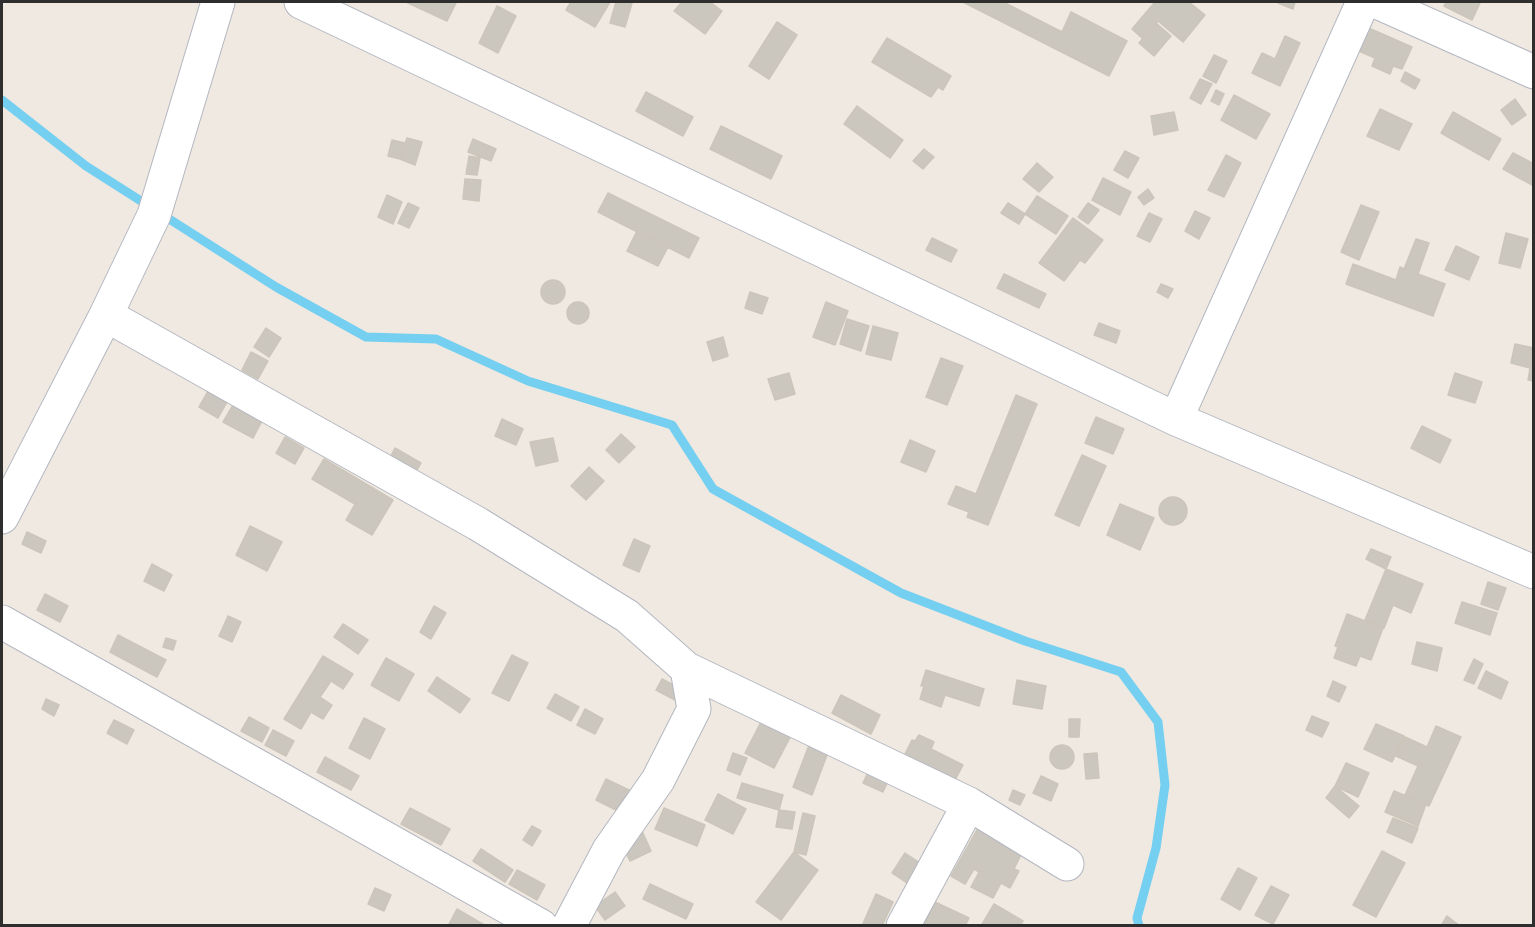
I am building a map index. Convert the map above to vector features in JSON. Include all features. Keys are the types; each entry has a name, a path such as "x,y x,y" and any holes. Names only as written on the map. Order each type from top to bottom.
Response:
{"street":[{"path":"2,517 106,315 154,215 218,2"},
{"path":"301,2 1176,419 1533,572"},
{"path":"1176,419 1363,2"},
{"path":"1377,2 1533,72"},
{"path":"106,315 477,524 627,616 687,669 969,804 1067,864"},
{"path":"2,622 541,926"},
{"path":"569,926 609,850 658,780 694,709 687,669"},
{"path":"903,926 969,804"}],"building":[{"path":"406,2 454,2 456,3 447,21"},
{"path":"571,2 610,2 595,27 566,10"},
{"path":"616,2 632,3 625,27 610,23"},
{"path":"682,2 710,2 722,11 705,34 674,11"},
{"path":"963,2 1003,2 1062,32 1071,12 1127,41 1109,76"},
{"path":"1155,2 1189,2 1205,15 1183,42 1158,21 1143,39 1132,29"},
{"path":"1278,2 1295,2 1293,9"},
{"path":"1446,2 1480,3 1472,20 1444,6"},
{"path":"497,6 516,16 498,53 479,43"},
{"path":"777,22 797,35 769,79 749,66"},
{"path":"1156,23 1171,36 1154,56 1139,43"},
{"path":"1364,26 1412,47 1402,69 1393,66 1390,74 1372,66 1375,58 1354,49"},
{"path":"1285,36 1300,43 1280,86 1252,73 1262,53 1275,59"},
{"path":"887,38 951,76 943,90 938,87 931,97 872,62"},
{"path":"1214,55 1227,61 1216,83 1203,76"},
{"path":"1405,72 1420,80 1415,89 1401,81"},
{"path":"1200,79 1212,84 1201,104 1190,98"},
{"path":"1216,90 1224,94 1219,105 1211,101"},
{"path":"646,92 693,117 683,136 636,111"},
{"path":"1234,95 1270,114 1256,139 1221,120"},
{"path":"1515,99 1526,115 1512,125 1501,110"},
{"path":"857,106 903,140 890,158 844,124"},
{"path":"1380,109 1412,124 1399,150 1367,136"},
{"path":"1174,112 1178,130 1154,135 1151,116"},
{"path":"1453,112 1501,139 1489,160 1441,133"},
{"path":"721,126 782,156 771,179 710,149"},
{"path":"407,138 422,142 415,165 400,159"},
{"path":"473,139 496,149 491,161 468,152"},
{"path":"392,140 405,143 400,159 388,156"},
{"path":"924,149 934,157 923,169 913,161"},
{"path":"1125,151 1139,158 1128,178 1114,170"},
{"path":"1513,153 1534,164 1534,186 1503,169"},
{"path":"1226,155 1241,163 1224,197 1208,190"},
{"path":"469,156 480,158 477,175 466,174"},
{"path":"1037,163 1053,177 1039,192 1023,179"},
{"path":"1103,178 1131,192 1120,215 1092,200"},
{"path":"465,179 481,180 479,201 463,199"},
{"path":"1148,189 1154,198 1144,205 1138,197"},
{"path":"608,193 699,238 689,258 598,212"},
{"path":"387,195 402,202 393,224 378,217"},
{"path":"1037,196 1068,216 1056,234 1025,214"},
{"path":"408,203 419,208 409,228 398,223"},
{"path":"1008,203 1025,214 1019,224 1001,213"},
{"path":"1088,203 1099,210 1088,224 1078,217"},
{"path":"1361,205 1379,212 1359,260 1341,252"},
{"path":"1195,211 1210,218 1199,239 1185,231"},
{"path":"1149,213 1162,219 1150,242 1137,236"},
{"path":"1073,218 1103,240 1085,263 1080,260 1064,281 1039,263"},
{"path":"637,231 668,247 658,266 627,251"},
{"path":"1506,233 1528,239 1520,268 1499,263"},
{"path":"932,238 957,250 951,262 926,250"},
{"path":"1416,239 1429,243 1418,274 1445,284 1433,316 1346,284 1353,264 1396,280 1400,267 1404,269"},
{"path":"1456,246 1479,257 1469,280 1445,270"},
{"path":"1004,274 1046,294 1039,308 997,288"},
{"path":"553,280 561,284 565,292 561,300 553,304 545,300 541,292 545,284"},
{"path":"1161,284 1173,289 1168,298 1157,292"},
{"path":"750,292 768,298 762,314 745,308"},
{"path":"578,302 586,305 589,313 586,321 578,324 570,321 567,313 570,305"},
{"path":"826,302 848,311 835,345 813,337"},
{"path":"847,319 869,326 861,351 840,344"},
{"path":"1099,323 1120,331 1116,343 1094,335"},
{"path":"873,326 898,333 891,360 866,354"},
{"path":"266,328 281,338 269,357 254,347"},
{"path":"723,337 728,356 713,361 707,342"},
{"path":"1515,344 1534,348 1534,381 1528,380 1530,368 1511,363"},
{"path":"251,352 268,361 258,379 242,370"},
{"path":"941,358 963,366 947,405 926,397"},
{"path":"789,373 795,394 775,400 768,379"},
{"path":"1455,373 1482,382 1475,403 1448,395"},
{"path":"208,391 227,402 218,418 199,407"},
{"path":"1016,395 1037,404 988,525 967,517 969,512 948,504 956,486 976,494"},
{"path":"233,405 262,421 253,438 223,422"},
{"path":"1096,417 1124,429 1113,454 1085,443"},
{"path":"502,419 523,429 516,445 495,436"},
{"path":"1422,426 1451,440 1440,463 1411,448"},
{"path":"621,434 635,447 619,463 606,450"},
{"path":"285,437 304,448 295,464 276,453"},
{"path":"553,438 558,461 536,466 530,442"},
{"path":"910,440 935,451 926,472 901,462"},
{"path":"395,448 421,463 412,478 387,463"},
{"path":"1082,455 1106,466 1079,526 1055,515"},
{"path":"324,459 393,500 372,535 346,520 355,504 312,479"},
{"path":"589,467 604,481 586,500 571,486"},
{"path":"1173,497 1183,501 1187,511 1183,521 1173,525 1163,521 1159,511 1163,501"},
{"path":"1120,504 1154,518 1140,550 1107,535"},
{"path":"250,526 282,542 267,571 236,555"},
{"path":"27,532 46,541 41,553 22,544"},
{"path":"634,539 650,546 639,572 623,565"},
{"path":"1371,549 1391,557 1386,569 1366,559"},
{"path":"152,564 172,575 164,591 144,581"},
{"path":"1386,569 1423,584 1411,613 1393,605 1384,628 1365,620"},
{"path":"1488,582 1506,588 1498,610 1481,604"},
{"path":"45,594 68,606 60,622 37,610"},
{"path":"1462,602 1497,613 1490,635 1455,623"},
{"path":"434,606 446,613 431,639 420,632"},
{"path":"1347,614 1383,628 1371,660 1360,656 1356,666 1334,658 1338,647 1335,646"},
{"path":"228,616 241,622 232,642 219,636"},
{"path":"343,624 368,640 358,654 334,637"},
{"path":"118,635 166,660 157,677 110,652"},
{"path":"166,638 176,641 173,650 163,647"},
{"path":"1417,642 1442,648 1437,671 1412,664"},
{"path":"512,655 528,663 509,701 492,693"},
{"path":"323,656 353,674 343,689 331,681 320,697 332,705 323,719 311,712 301,729 284,719"},
{"path":"386,658 414,674 399,701 371,685"},
{"path":"1474,659 1483,664 1474,684 1464,680"},
{"path":"926,670 984,689 979,706 945,695 941,707 920,699"},
{"path":"1486,671 1508,682 1501,699 1478,688"},
{"path":"437,677 470,699 460,713 428,691"},
{"path":"662,679 681,689 675,700 656,690"},
{"path":"1017,680 1046,686 1042,709 1013,704"},
{"path":"1333,681 1346,687 1339,702 1327,696"},
{"path":"555,694 579,707 571,721 547,708"},
{"path":"841,695 880,715 871,734 832,713"},
{"path":"46,699 59,705 54,716 42,709"},
{"path":"585,709 603,719 595,734 577,725"},
{"path":"766,712 795,728 774,768 745,753"},
{"path":"1312,716 1329,723 1322,737 1306,730"},
{"path":"249,717 269,728 262,742 241,731"},
{"path":"364,718 385,729 370,759 349,748"},
{"path":"1069,719 1080,719 1079,737 1069,737"},
{"path":"114,720 134,730 127,744 107,733"},
{"path":"1376,724 1404,736 1392,762 1364,749"},
{"path":"1436,726 1461,737 1429,806 1405,795 1418,766 1396,756 1405,737 1427,747"},
{"path":"273,730 294,741 286,756 265,745"},
{"path":"919,735 934,742 931,749 963,765 954,782 904,756 912,740 915,741"},
{"path":"811,740 830,747 812,795 793,787"},
{"path":"1062,745 1070,749 1074,757 1070,765 1062,769 1054,765 1050,757 1054,749"},
{"path":"733,753 747,758 740,775 727,770"},
{"path":"1097,753 1099,778 1086,779 1084,754"},
{"path":"325,757 359,776 351,790 317,772"},
{"path":"1346,763 1369,773 1358,797 1335,786"},
{"path":"869,770 889,779 883,792 863,783"},
{"path":"1041,776 1058,784 1051,801 1033,793"},
{"path":"606,779 633,792 622,813 596,800"},
{"path":"742,783 783,795 779,810 737,798"},
{"path":"1335,786 1359,806 1349,818 1326,798"},
{"path":"1013,790 1025,795 1020,805 1009,800"},
{"path":"1394,791 1426,804 1418,826 1385,812"},
{"path":"718,794 746,809 733,834 705,820"},
{"path":"410,808 450,829 441,845 401,824"},
{"path":"664,808 705,825 697,846 655,829"},
{"path":"779,810 795,812 792,829 776,827"},
{"path":"803,813 815,816 806,855 794,852"},
{"path":"1393,818 1418,828 1412,843 1387,832"},
{"path":"532,826 541,831 532,846 523,840"},
{"path":"978,828 1022,853 1014,869 1019,871 1010,888 1001,883 993,898 971,887 979,872 974,869 965,884 951,876"},
{"path":"642,831 651,851 630,861 620,841"},
{"path":"481,849 513,870 505,882 473,861"},
{"path":"1382,851 1405,863 1376,917 1353,905"},
{"path":"794,852 818,870 781,920 756,902"},
{"path":"905,853 920,863 907,883 892,873"},
{"path":"1238,868 1257,878 1240,910 1221,899"},
{"path":"517,870 545,885 537,900 509,884"},
{"path":"650,884 693,904 686,919 643,899"},
{"path":"1271,886 1289,895 1273,924 1255,915"},
{"path":"375,888 391,895 384,911 368,904"},
{"path":"615,892 625,906 605,920 595,906"},
{"path":"876,894 893,902 882,926 862,926"},
{"path":"935,902 969,918 965,926 923,926"},
{"path":"994,904 1023,921 1020,926 981,926"},
{"path":"457,909 486,926 448,926"},
{"path":"1447,916 1460,926 1441,926"}],"waterway":[{"path":"2,100 86,166 276,287 366,337 436,339 528,381 672,425 713,489 901,593 1025,641 1121,672 1158,722 1165,785 1156,848 1137,918 1139,926"}]}
